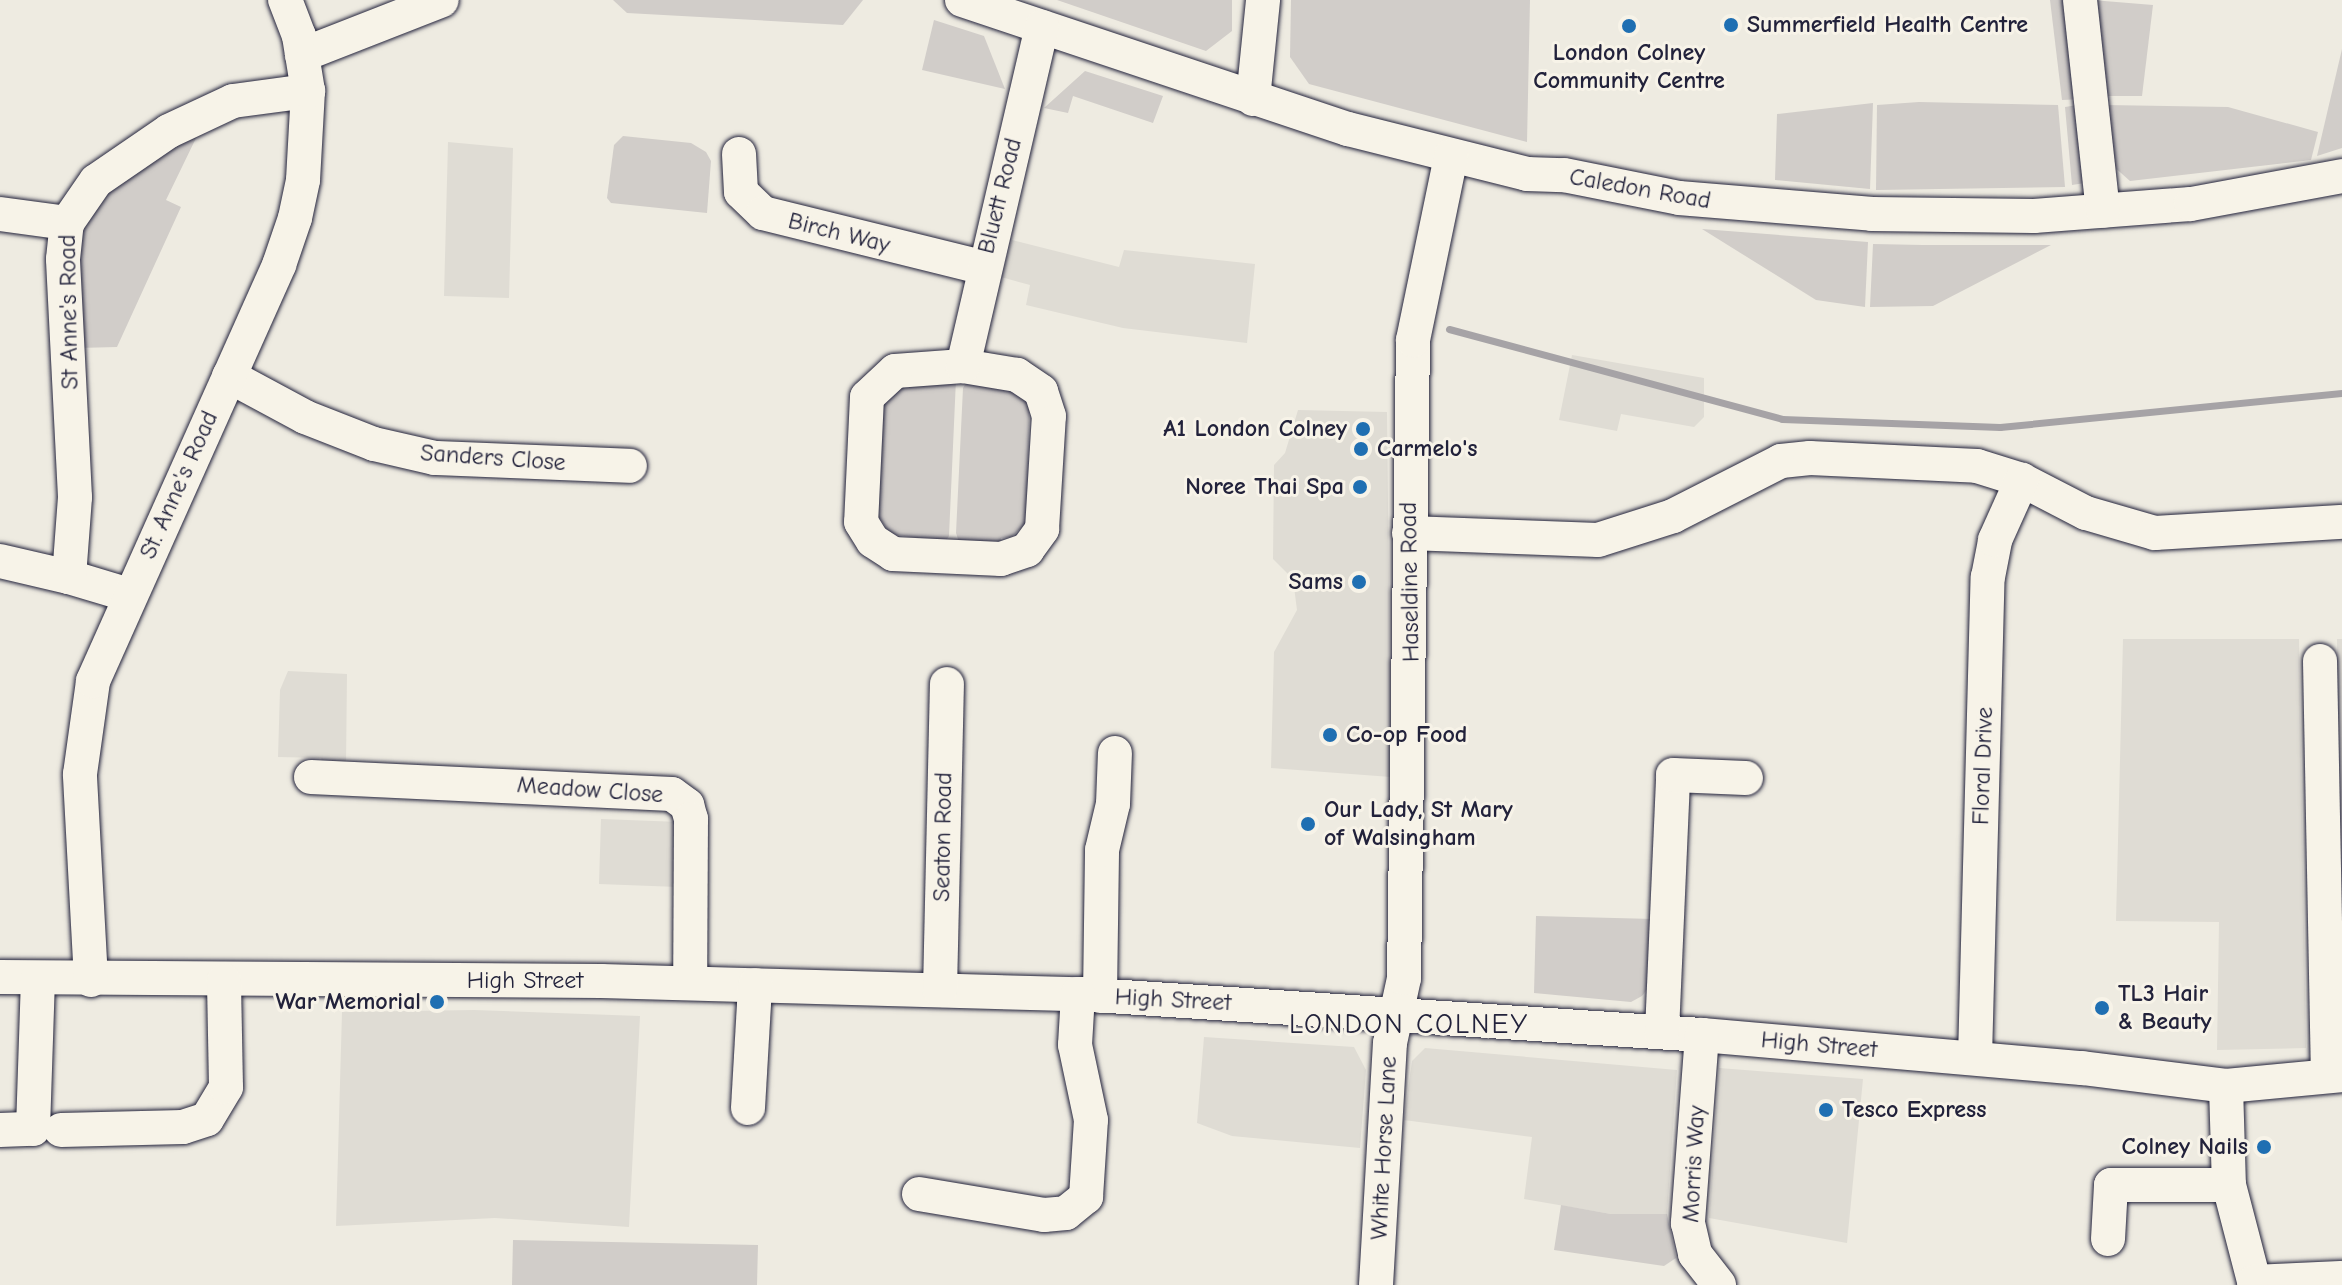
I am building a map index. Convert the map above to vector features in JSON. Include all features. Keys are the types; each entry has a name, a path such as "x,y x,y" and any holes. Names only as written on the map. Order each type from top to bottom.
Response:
{"street":[{"name":"St. Anne's Road","path":"91,980 81,851 84,733 93,681 229,376 295,218 303,180 308,91 302,55 285,0"},
{"path":"302,55 442,0"},
{"name":"Caledon Road","path":"962,0 1253,99 1451,156 1644,193 1770,207 1886,215 2103,211 2275,193 2342,176"},
{"path":"1253,99 1263,0"},
{"path":"2080,0 2103,211"},
{"name":"Bluett Road","path":"963,366 982,267 1042,27"},
{"name":"St Anne's Road","path":"69,577 75,497 63,274 67,223 96,181 180,125 233,101 308,91"},
{"name":"Birch Way","path":"739,154 741,192 763,213 982,267"},
{"name":"Haseldine Road","path":"1398,1012 1404,967 1411,649 1409,533 1413,340 1451,156"},
{"path":"0,214 67,223"},
{"path":"963,366 1017,375 1041,391 1049,416 1042,529 1027,550 1001,559 893,554 873,541 861,522 867,397 895,371 963,366"},
{"name":"Sanders Close","path":"229,376 305,417 374,444 435,458 630,466"},
{"path":"1409,533 1598,540 1673,516 1781,461 1810,458 1952,462 2022,480 2086,513 2155,533 2342,522"},
{"name":"Floral Drive","path":"1975,1058 1988,577 1995,540 2022,480"},
{"path":"0,561 129,595"},
{"path":"2320,661 2335,1075"},
{"name":"Seaton Road","path":"940,990 947,684"},
{"path":"919,1194 1044,1215 1066,1213 1086,1197 1091,1120 1075,1045 1089,995 1102,850 1113,804 1115,753"},
{"path":"1662,1032 1673,775 1746,778"},
{"name":"Meadow Close","path":"311,777 672,794 687,805 691,819 690,983"},
{"name":"High Street","path":"0,977 690,983 1089,995 1398,1012 1702,1035 1975,1058 2226,1086 2335,1075"},
{"path":"0,1130 33,1129 38,978"},
{"path":"61,1130 183,1127 207,1119 226,1087 224,981"},
{"path":"748,1108 755,985"},
{"name":"White Horse Lane","path":"1376,1285 1390,1043 1398,1012"},
{"name":"Morris Way","path":"1702,1035 1688,1223 1695,1254 1719,1285"},
{"path":"2226,1086 2229,1185 2254,1284 2342,1278"},
{"path":"2108,1239 2111,1185 2229,1185"}],"shaded area":[{"path":"613,0 863,0 843,25 627,13"},
{"path":"1057,0 1232,0 1232,31 1206,51"},
{"path":"1291,0 1530,0 1527,142 1309,84 1290,57"},
{"path":"2050,0 2070,0 2084,99 2062,100"},
{"path":"2092,0 2153,5 2142,96 2106,96"},
{"path":"934,20 984,36 1005,89 922,70"},
{"path":"2342,49 2342,148 2317,156"},
{"path":"1085,71 1163,96 1153,123 1073,96 1068,113 1044,108"},
{"path":"1919,102 2058,105 2065,187 1876,190 1877,105"},
{"path":"1873,103 1870,189 1775,180 1777,114"},
{"path":"2084,104 2085,183 2072,185 2065,107"},
{"path":"2106,105 2228,107 2318,132 2311,160 2130,181 2112,165"},
{"path":"198,134 166,200 181,207 117,347 78,348 74,278 84,220 103,190 175,141"},
{"path":"623,136 691,143 706,152 711,161 707,213 611,203 607,198 614,145"},
{"path":"448,142 513,148 509,298 444,296"},
{"path":"1702,229 1868,242 1865,307 1816,300"},
{"path":"1012,240 1119,267 1124,250 1255,264 1247,343 1123,328 1026,305 1030,285 1001,277"},
{"path":"1873,244 2051,245 1933,306 1870,307"},
{"path":"1572,355 1704,378 1704,417 1694,427 1621,414 1617,431 1559,420"},
{"path":"956,379 949,536 942,547 918,547 918,538 891,534 878,516 884,388"},
{"path":"969,379 1009,382 1029,403 1028,522 1011,537 1001,538 999,549 961,548 956,533 963,388"},
{"path":"1298,410 1387,412 1391,777 1271,768 1274,652 1297,610 1293,579 1273,559 1274,465 1285,453"},
{"path":"2123,639 2299,639 2306,1048 2217,1050 2219,922 2116,921"},
{"path":"2337,639 2342,639 2342,915"},
{"path":"288,671 347,674 346,766 324,765 321,758 278,757 280,690"},
{"path":"601,819 680,822 678,887 599,884"},
{"path":"1536,916 1654,919 1649,987 1642,996 1631,1002 1534,993"},
{"path":"474,1010 640,1016 629,1227 495,1218 336,1226 342,1012"},
{"path":"1204,1037 1354,1047 1366,1070 1360,1148 1232,1136 1197,1123"},
{"path":"1425,1048 1677,1070 1667,1214 1611,1214 1524,1199 1532,1137 1404,1120 1412,1061"},
{"path":"1719,1068 1863,1079 1847,1243 1709,1218"},
{"path":"1561,1205 1611,1214 1667,1214 1676,1258 1664,1266 1554,1250"},
{"path":"513,1240 758,1245 757,1285 512,1285"}],"waterway":[{"path":"1449,329 1782,419 2000,427 2342,393"}],"place":[{"name":"Summerfield Health Centre","path":"1731,25"},
{"name":"London Colney Community Centre","path":"1629,26"},
{"name":"A1 London Colney","path":"1363,429"},
{"name":"Carmelo's","path":"1361,449"},
{"name":"Noree Thai Spa","path":"1360,487"},
{"name":"Sams","path":"1359,582"},
{"name":"Co-op Food","path":"1330,735"},
{"name":"Our Lady, St Mary of Walsingham","path":"1308,824"},
{"name":"War Memorial","path":"437,1002"},
{"name":"TL3 Hair & Beauty","path":"2102,1008"},
{"name":"Tesco Express","path":"1826,1110"},
{"name":"Colney Nails","path":"2264,1147"}],"district":[{"name":"LONDON COLNEY","path":"1409,1024"}]}
